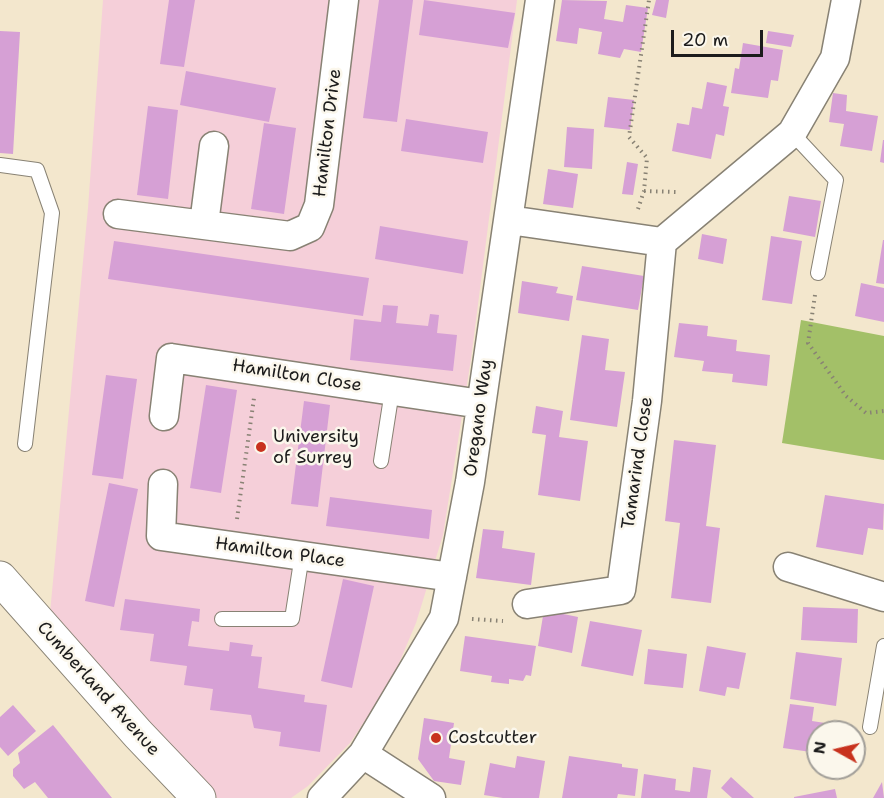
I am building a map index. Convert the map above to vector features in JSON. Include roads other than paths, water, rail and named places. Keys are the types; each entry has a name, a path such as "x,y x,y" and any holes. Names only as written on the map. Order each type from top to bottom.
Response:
{"street":[{"name":"Hamilton Drive","path":"118,214 290,236 310,227 319,205 344,0"},
{"name":"Oregano Way","path":"322,798 363,754 444,618 470,482 540,0"},
{"path":"509,220 629,235 662,242 792,133 835,58 846,0"},
{"path":"204,224 214,146"},
{"name":"Tamarind Close","path":"528,604 621,590 647,401 662,242"},
{"name":"Hamilton Close","path":"164,416 171,358 481,404"},
{"name":"Hamilton Place","path":"164,484 161,536 452,577"},
{"path":"788,567 884,597"},
{"name":"Cumberland Avenue","path":"0,578 138,734 199,798"},
{"path":"363,754 432,798"}],"lane":[{"path":"792,133 836,180 818,273"},
{"path":"0,165 37,170 52,213 25,444"},
{"path":"381,461 392,391"},
{"path":"222,619 292,619 302,555"},
{"path":"870,728 884,646"}],"place":[{"name":"University of Surrey","path":"261,447"},
{"name":"Costcutter","path":"436,738"}]}
